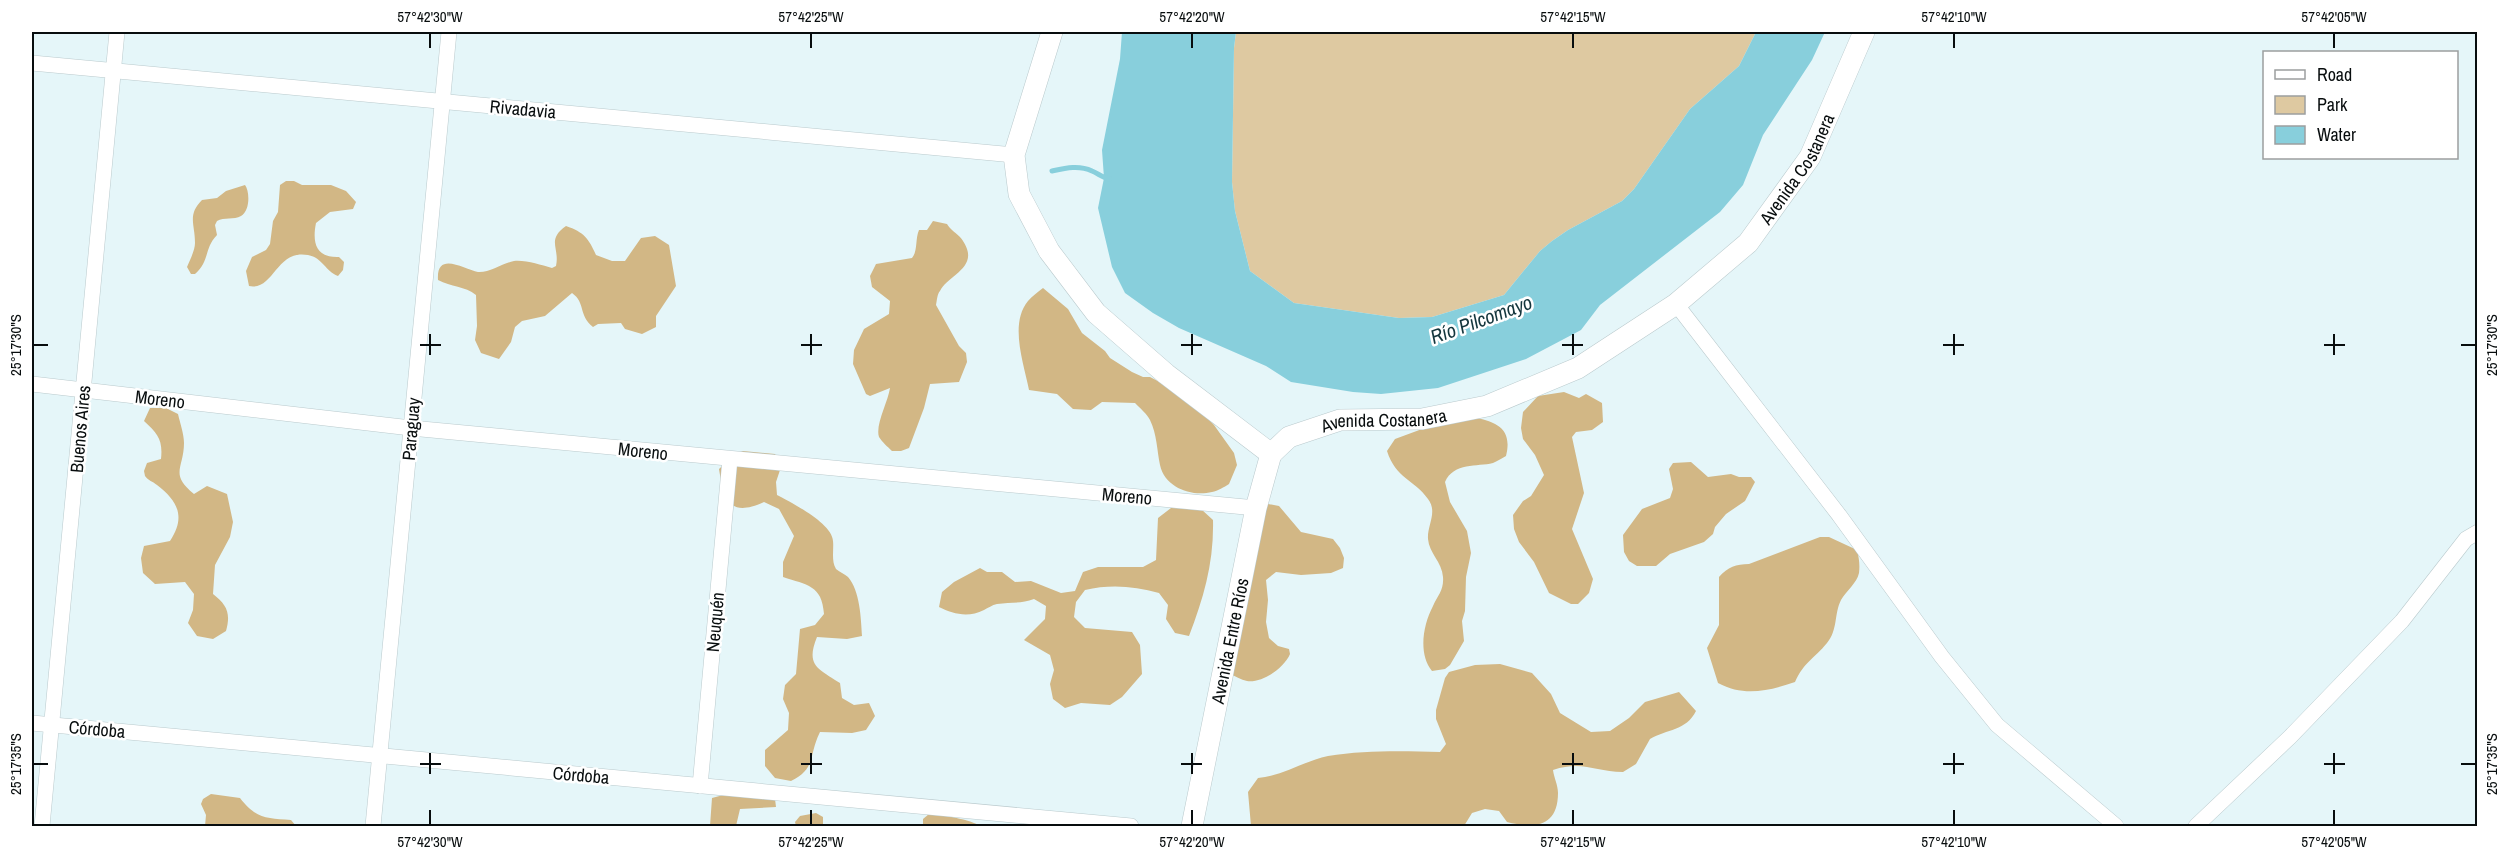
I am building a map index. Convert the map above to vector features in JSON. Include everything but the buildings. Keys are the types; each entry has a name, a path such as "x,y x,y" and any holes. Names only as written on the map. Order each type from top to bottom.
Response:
{"street":[{"name":"Buenos Aires","path":"42,826 117,32"},
{"name":"Paraguay","path":"373,826 449,32"},
{"path":"1052,32 1014,155 1018,194 1049,251 1096,313 1166,374 1270,454"},
{"name":"Avenida Costanera","path":"1270,454 1289,437 1341,420 1422,419 1487,406 1578,368 1676,304 1748,243 1810,157 1864,32"},
{"name":"Rivadavia","path":"32,63 1014,155"},
{"path":"1676,304 1839,515 1942,657 1997,725 2116,826"},
{"name":"Moreno","path":"32,384 411,428 1256,508"},
{"name":"Avenida Entre Ríos","path":"1192,826 1256,508 1270,454"},
{"name":"Neuquén","path":"700,786 730,459"},
{"path":"2196,826 2290,737 2402,621 2466,539 2478,532"},
{"name":"Córdoba","path":"32,723 1131,826"}],"green space":[{"path":"1236,32 1756,32 1739,66 1690,109 1634,189 1622,201 1552,241 1540,251 1504,295 1432,317 1399,318 1294,303 1250,271 1235,211 1232,182"}],"shaded area":[{"path":"286,181 294,181 302,185 331,185 346,191 356,202 353,209 330,212 316,223 317,248 325,255 339,257 344,262 343,270 338,276 313,257 297,255 282,263 264,282 257,286 249,286 246,271 252,257 266,250 270,244 273,221 278,212 280,185"},
{"path":"245,185 248,206 244,214 217,221 215,225 217,235 210,245 203,264 195,274 191,274 187,267 195,246 193,215 197,205 202,200 217,198 226,191"},
{"path":"933,221 947,224 967,249 967,262 943,286 938,294 936,305 959,346 966,353 967,362 959,382 930,384 909,448 892,451 880,439 878,432 890,388 870,396 866,394 853,364 854,350 864,329 889,314 890,301 872,287 870,276 876,264 912,258 919,230 927,230"},
{"path":"566,226 585,237 596,255 612,261 625,261 641,238 655,236 669,245 676,286 656,316 656,327 642,334 625,329 621,323 598,324 593,327 588,323 579,301 572,293 545,316 522,321 515,327 511,342 499,359 481,353 475,340 476,295 438,280 442,266 452,264 482,272 519,261 552,268 556,266 557,260 555,240"},
{"path":"1043,288 1068,309 1082,333 1105,351 1110,358 1132,372 1143,377 1150,377 1175,390 1199,409 1234,453 1237,465 1229,484 1216,491 1196,493 1180,489 1167,480 1160,465 1150,420 1135,403 1102,402 1091,410 1073,409 1057,394 1029,390 1021,356 1019,321 1028,301"},
{"path":"1564,392 1579,398 1586,394 1602,403 1603,422 1592,430 1576,432 1572,437 1584,493 1572,529 1593,579 1589,593 1578,604 1571,604 1549,593 1534,562 1519,542 1514,529 1513,515 1523,501 1531,496 1544,475 1535,455 1523,439 1521,428 1523,412 1538,396"},
{"path":"150,408 166,408 178,414 184,443 180,476 186,487 194,494 207,486 227,494 233,522 230,537 215,565 213,594 225,606 228,619 226,631 213,639 197,636 188,623 193,610 194,594 185,582 155,584 143,573 141,558 144,546 170,541 178,524 175,503 145,476 147,463 161,459 158,438 144,421"},
{"path":"1473,417 1489,421 1501,428 1505,433 1508,446 1506,456 1493,463 1460,468 1454,471 1445,482 1450,502 1467,531 1471,553 1466,577 1465,611 1462,621 1464,641 1450,665 1445,669 1432,671 1425,656 1423,639 1427,622 1443,582 1442,572 1428,539 1432,514 1431,504 1423,492 1395,468 1387,451 1395,439 1441,422"},
{"path":"743,451 775,454 781,467 776,482 777,495 810,514 826,527 833,541 834,566 852,583 859,605 862,636 847,639 817,637 813,661 820,670 840,683 842,698 854,705 869,703 875,716 866,730 852,733 820,732 811,761 805,771 791,781 775,778 765,766 765,750 788,730 789,713 783,699 785,685 796,674 800,629 815,625 824,614 823,604 812,588 783,577 783,562 794,536 779,509 764,502 743,508 736,507 726,497 719,469 735,454"},
{"path":"1691,462 1708,477 1731,474 1751,477 1755,482 1745,501 1726,514 1715,527 1713,534 1704,542 1670,554 1656,566 1637,566 1629,561 1624,552 1623,535 1642,509 1670,498 1673,489 1669,469 1673,463"},
{"path":"1263,505 1279,506 1301,532 1333,539 1344,558 1343,568 1331,573 1301,575 1276,572 1266,580 1268,600 1266,622 1269,638 1278,646 1289,649 1290,654 1272,674 1260,680 1247,681 1229,673"},
{"path":"1171,508 1201,509 1213,520 1212,550 1207,579 1189,636 1175,633 1166,619 1168,605 1159,593 1113,586 1085,590 1076,602 1074,617 1085,628 1132,632 1140,645 1142,674 1122,697 1110,705 1081,703 1065,708 1053,699 1050,684 1054,670 1050,655 1024,640 1045,619 1046,606 1034,599 997,604 966,614 950,612 939,607 942,592 954,582 980,568 987,572 1002,572 1015,582 1031,581 1061,593 1075,591 1083,572 1098,567 1143,567 1156,560 1158,518"},
{"path":"1820,537 1829,537 1857,550 1859,564 1858,577 1841,600 1833,633 1827,643 1806,665 1795,682 1756,691 1737,690 1718,683 1707,648 1719,625 1719,577 1732,567 1749,564"},
{"path":"1500,664 1532,673 1551,694 1560,713 1591,732 1610,731 1629,718 1645,702 1679,692 1696,711 1692,718 1682,726 1650,739 1636,764 1623,772 1581,766 1553,770 1558,790 1557,804 1554,813 1543,823 1526,825 1507,822 1499,811 1485,809 1472,813 1464,826 1251,826 1248,792 1258,778 1267,777 1310,761 1342,754 1398,751 1440,752 1446,744 1436,719 1436,710 1445,678 1449,672 1475,665"},
{"path":"211,794 240,798 257,814 269,818 291,820 296,826 205,826 206,815 201,804 203,799"},
{"path":"727,794 775,799 776,807 740,809 736,826 710,826 712,798"},
{"path":"816,813 823,817 823,826 796,826 795,822 800,816"},
{"path":"929,814 956,818 980,826 923,826 923,819"}],"water":[{"name":"Río Pilcomayo","path":"1122,32 1236,32 1232,182 1235,211 1250,271 1294,303 1399,318 1432,317 1504,295 1540,251 1552,241 1622,201 1634,189 1690,109 1739,66 1756,32 1825,32 1812,60 1763,135 1743,185 1720,212 1600,305 1581,330 1526,359 1438,388 1381,394 1291,382 1266,366 1179,328 1125,293 1112,267 1098,208 1104,178 1102,150 1120,59"}],"waterway":[{"path":"1052,171 1082,168 1110,179"}]}
